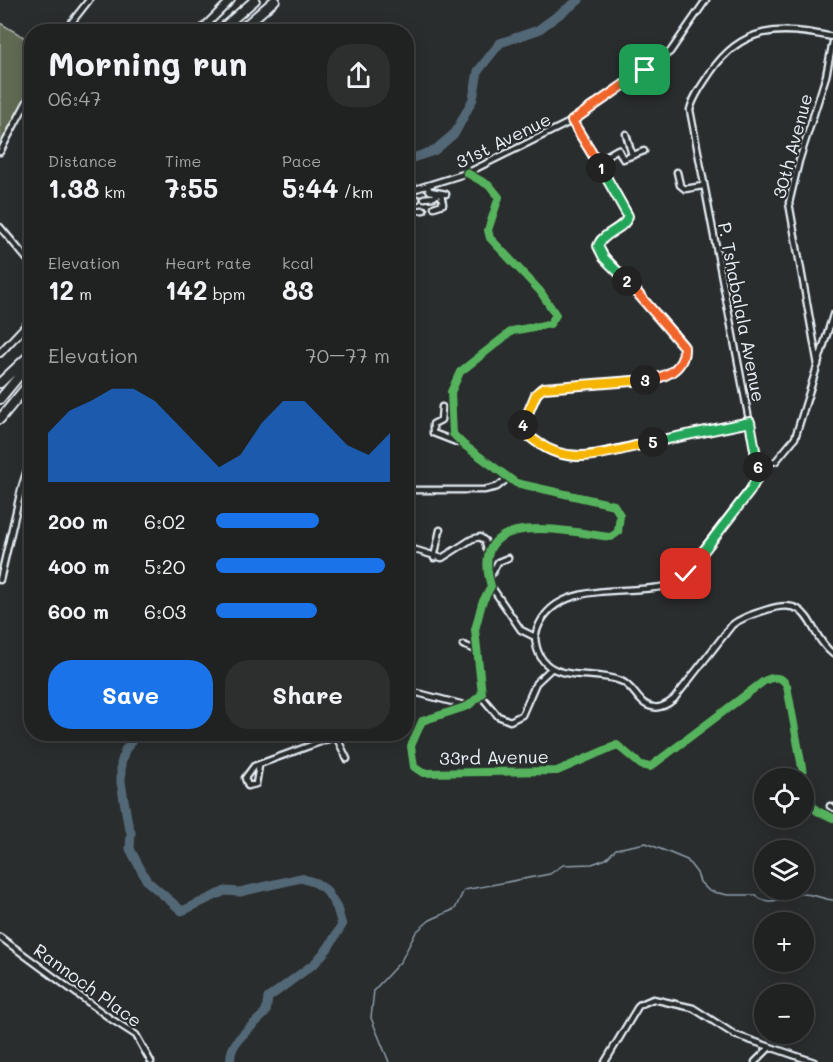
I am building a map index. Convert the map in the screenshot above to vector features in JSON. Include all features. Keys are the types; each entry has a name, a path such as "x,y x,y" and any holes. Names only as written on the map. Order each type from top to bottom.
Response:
{"highway":[{"path":"227,24 255,0"},
{"path":"247,24 275,0"},
{"path":"0,383 24,360"},
{"path":"0,399 24,370"},
{"path":"0,421 24,389"}],"street":[{"path":"70,24 89,0"},
{"path":"207,24 231,0"},
{"name":"31st Avenue","path":"414,190 467,173 572,121 670,52 706,0"},
{"name":"P. Tshabalala Avenue","path":"758,466 690,111 699,90 722,58 738,42 753,35 797,31 833,37"},
{"name":"30th Avenue","path":"818,364 789,203 826,76 833,42"},
{"path":"0,152 24,107"},
{"path":"572,121 628,216 624,223 600,240 599,249 682,344 683,357 676,368 661,378 543,388 536,394 524,424 525,432 549,451 567,457 578,457 750,422"},
{"path":"626,134 632,155"},
{"path":"597,161 618,149 623,158 644,151"},
{"path":"677,172 680,185 685,189 704,186"},
{"path":"467,173 489,186 499,197 499,204 488,230 490,238 540,291 556,315 550,324 525,327 506,334 457,376 451,392 454,436 507,479 542,491 614,505 620,512 619,528 611,537 523,528 496,541 488,554"},
{"path":"427,186 430,191 442,194"},
{"path":"424,198 442,194"},
{"path":"434,207 443,204 442,194"},
{"path":"414,211 424,210"},
{"path":"0,227 24,256"},
{"path":"833,315 795,438 776,461 758,466 756,480 750,491 677,583 659,588 570,596 551,609 535,637 539,656 552,668 579,676 618,680 627,684 645,704 660,707 674,699 732,625 747,616 785,606 798,609 807,616 823,643 833,654"},
{"path":"0,353 24,328"},
{"path":"441,407 441,420 433,424 434,432 464,445"},
{"path":"414,490 484,490 497,488 507,479"},
{"path":"0,580 24,480"},
{"path":"434,558 440,530"},
{"path":"414,550 434,558 445,557 472,539 480,537 485,541 488,554 486,567 491,586 521,630 535,637"},
{"path":"489,579 498,562 508,558"},
{"path":"491,586 476,624 476,650 483,689 481,696 498,716 510,721 522,715 536,683 552,668"},
{"path":"463,645 476,650"},
{"name":"33rd Avenue","path":"481,696 468,706 420,723 411,750 414,767 419,772 557,771 617,745 642,765 650,767 764,681 777,678 784,681 787,686 807,800 817,811 833,818"},
{"path":"414,692 468,706"},
{"path":"259,766 256,784 248,786 245,776 252,767 323,741"},
{"path":"339,741 348,759"},
{"name":"Rannoch Place","path":"0,937 111,1020 136,1035 152,1062"},
{"path":"605,1062 639,1005 653,999 693,1008 735,1035 814,1062"},
{"path":"755,1062 769,1048"}],"green space":[{"path":"0,23 24,37 24,105 0,152"}],"waterway":[{"path":"414,157 434,151 455,133 473,99 478,71 500,43 538,30 579,0"},
{"path":"132,741 125,750 121,764 121,782 131,832 130,849 147,881 182,911 225,891 240,892 301,878 316,883 326,890 337,908 342,925 328,948 315,963 268,998 266,1012 237,1041 233,1048 231,1062"},
{"path":"389,1062 371,1018 374,990 401,961 416,932 430,920 455,909 464,890 550,874 563,865 592,864 606,859 616,849 646,843 687,860 697,873 700,882 709,891 728,895 756,895 765,901 800,894 833,900"}],"cycle path":[{"path":"414,739 422,721 468,706 482,694 475,630 482,603 491,586 487,561 493,544 507,534 526,530 547,529 611,537 618,532 620,515 614,505 516,483 464,445 453,434 451,392 460,372 512,331 550,324 556,315 540,291 490,238 488,230 499,197 490,186 467,173"},
{"path":"413,741 411,746 414,767 423,773 557,771 617,745 641,765 650,767 764,681 777,678 783,680 787,686 808,800 817,811 833,818"}],"route":[{"path":"645,70 572,121 628,216 626,221 600,240 599,249 604,258 682,344 683,357 671,373 661,378 540,389 523,426 527,434 549,451 567,457 578,457 750,422 758,466 756,480 686,574"}]}
